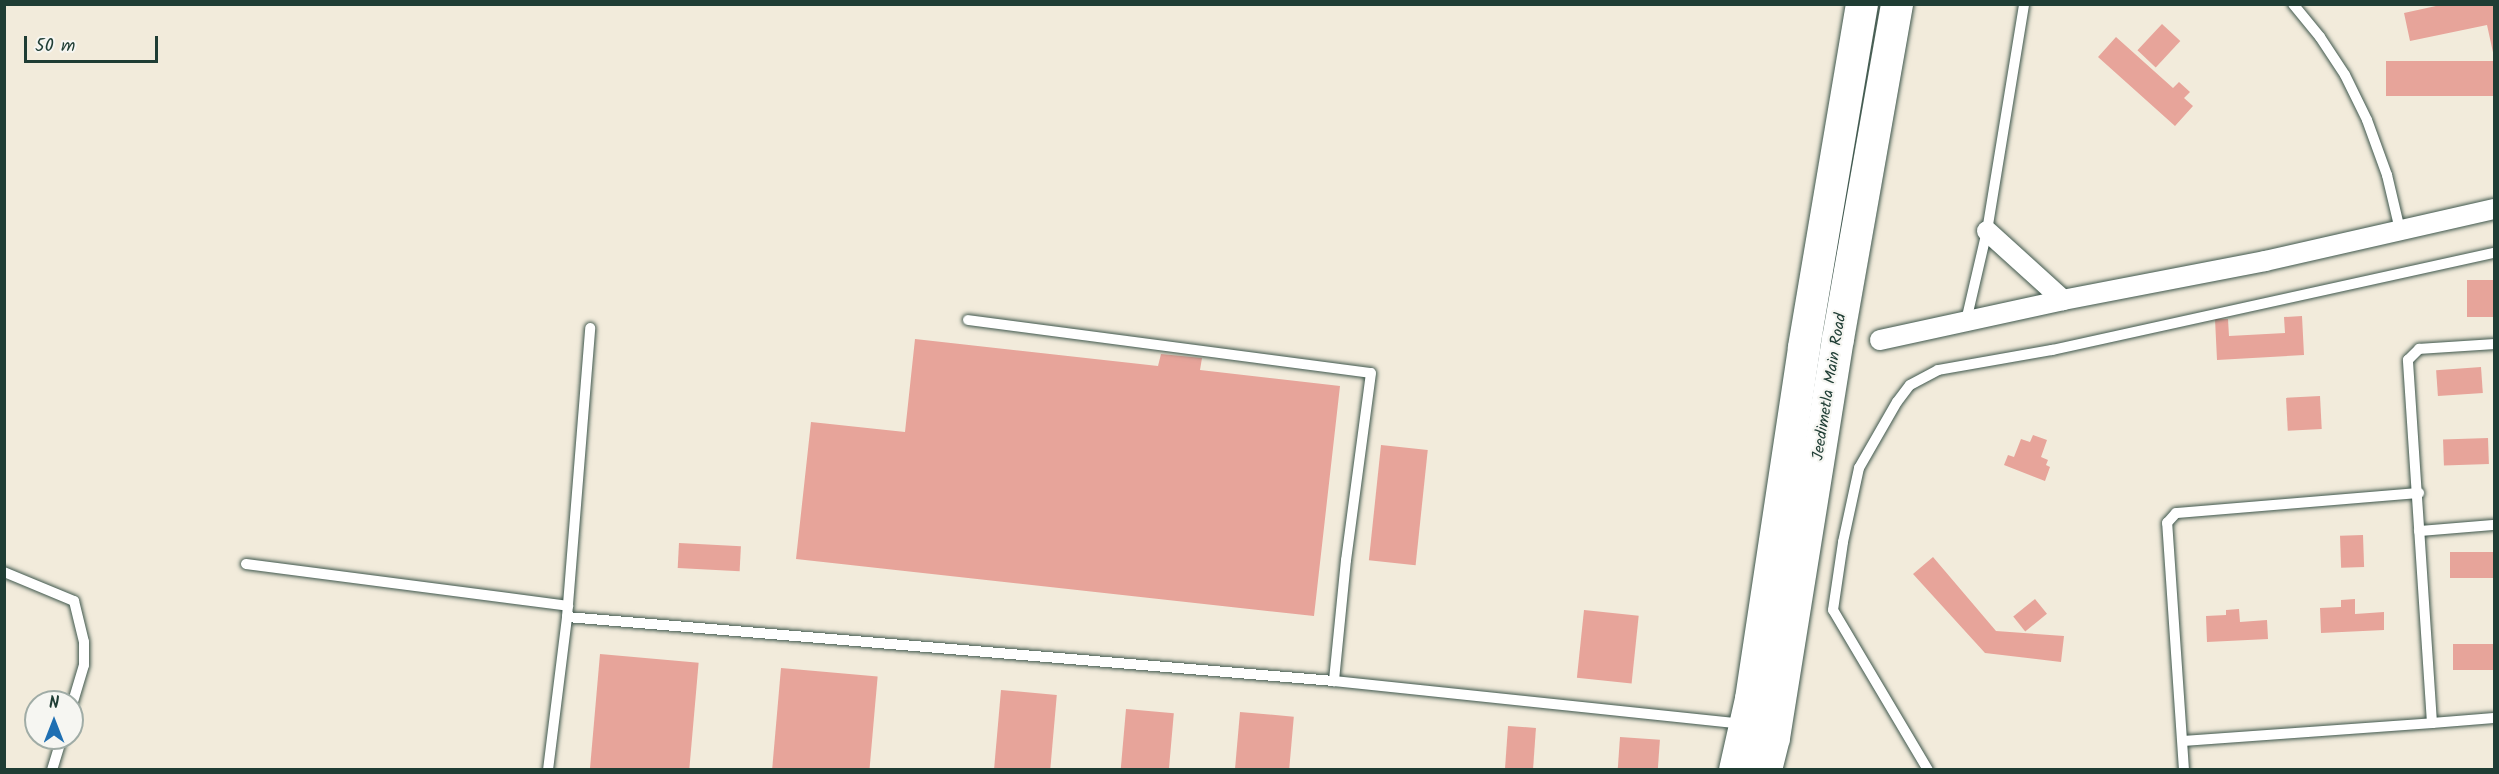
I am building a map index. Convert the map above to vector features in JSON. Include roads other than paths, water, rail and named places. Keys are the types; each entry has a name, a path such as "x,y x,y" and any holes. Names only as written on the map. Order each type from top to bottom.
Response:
{"main road":[{"name":"Jeedimetla Main Road","path":"1735,770 1745,724 1804,347 1862,4"},
{"name":"Jeedimetla Main Road","path":"1766,770 1774,738 1838,339 1897,4"}],"street":[{"path":"1880,340 2063,300 2265,261 2494,209"},
{"path":"1987,231 2063,300"}],"lane":[{"path":"1966,321 1987,231 2024,4"},
{"path":"2293,4 2320,38 2344,75 2367,120 2387,175 2400,230"},
{"path":"1928,770 1833,610 1843,542 1859,468 1897,402 1910,385 1938,370 2052,350 2494,253"},
{"path":"968,321 1371,373 1346,560 1334,681"},
{"path":"548,770 567,611 590,328"},
{"path":"2432,723 2419,531 2419,493 2408,360 2419,350 2494,344"},
{"path":"2184,770 2167,524 2176,513 2419,493"},
{"path":"2419,531 2494,525"},
{"path":"246,564 567,611 1334,681 1745,724"},
{"path":"4,572 74,601 84,642 84,665 76,690"},
{"path":"2183,741 2494,718"},
{"path":"52,770 58,750"}]}
